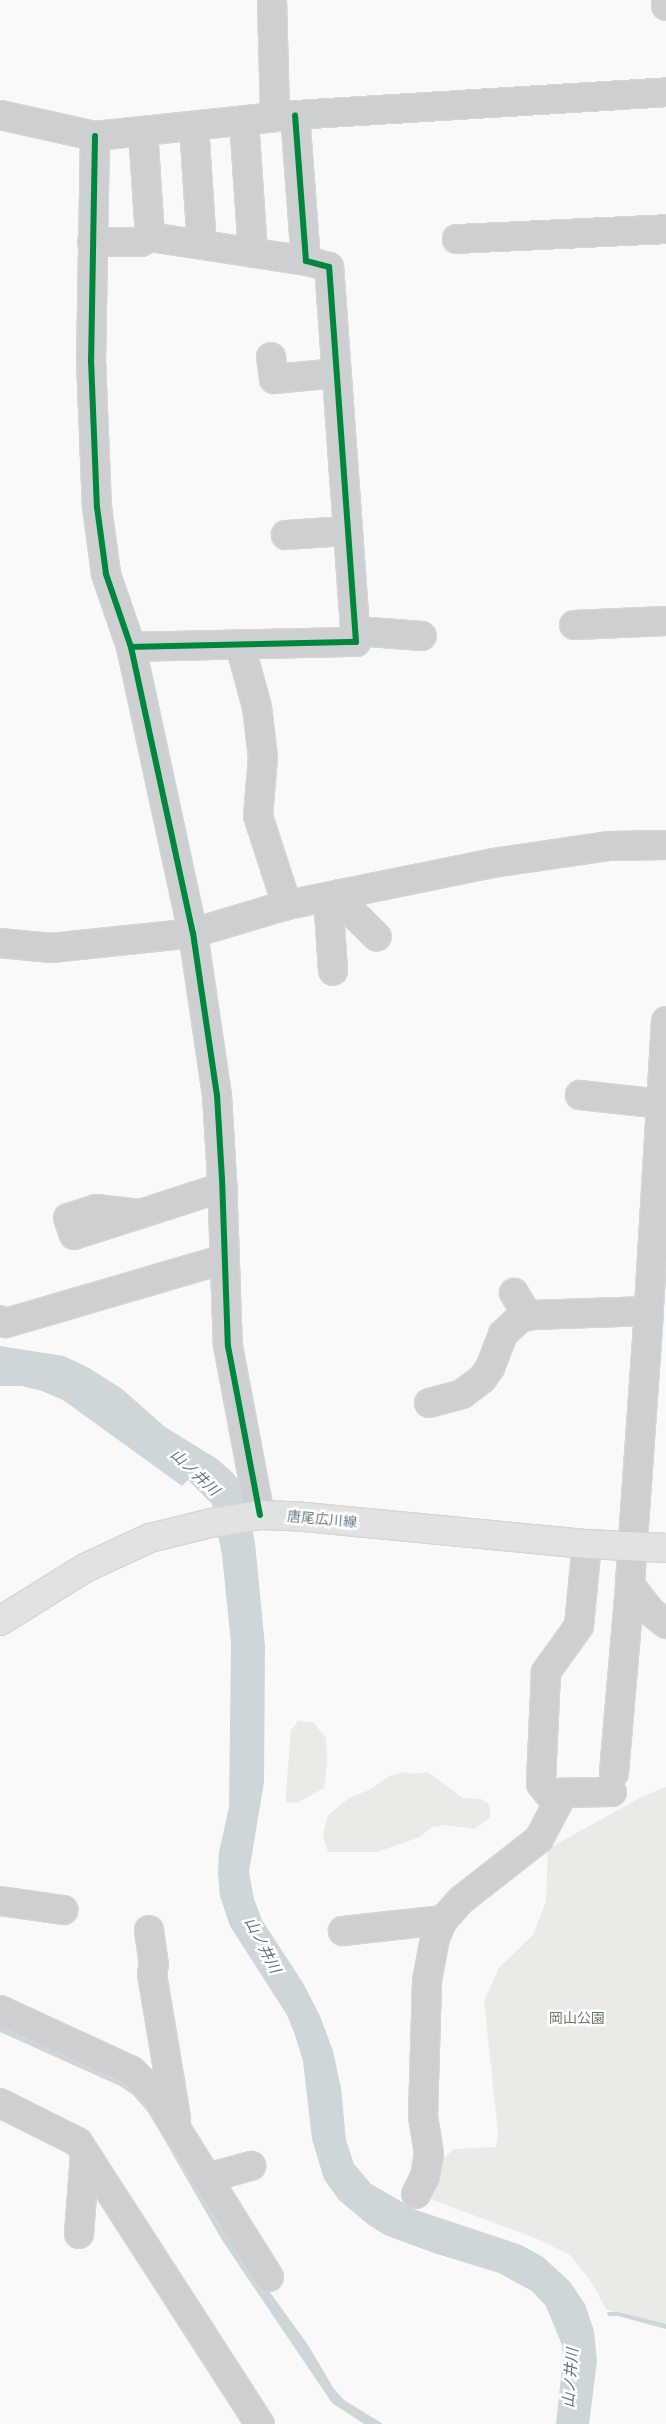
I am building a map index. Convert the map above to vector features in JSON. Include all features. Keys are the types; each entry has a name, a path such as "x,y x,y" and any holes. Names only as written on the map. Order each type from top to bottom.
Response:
{"main road":[{"name":"唐尾広川線","path":"0,1620 92,1565 150,1538 212,1523 257,1515 294,1516 587,1544 666,1548"}],"street":[{"path":"272,0 285,116 306,261"},
{"path":"666,0 666,6"},
{"path":"0,115 44,127 95,136 285,116 666,92"},
{"path":"244,120 253,252"},
{"path":"194,126 202,245"},
{"path":"143,131 150,237"},
{"path":"95,136 91,360 97,507 106,574 131,647 193,933 217,1095 223,1187 228,1346 257,1515"},
{"path":"457,239 666,229"},
{"path":"92,242 141,242 150,237 253,252 329,267 356,642 131,647"},
{"path":"271,357 274,379 337,373"},
{"path":"286,535 348,531"},
{"path":"574,625 666,621"},
{"path":"356,631 422,636"},
{"path":"240,646 257,707 263,757 258,816 287,905"},
{"path":"0,943 51,948 193,933 287,905 503,862 610,846 666,845"},
{"path":"334,896 377,937"},
{"path":"333,971 334,896"},
{"path":"587,1544 579,1626 546,1672 541,1784 548,1793 563,1793 613,1783 632,1546 656,1351 649,1311 659,1252 661,1104 666,1021"},
{"path":"580,1095 661,1104"},
{"path":"140,1214 223,1187"},
{"path":"0,1320 6,1323 225,1259"},
{"path":"514,1293 528,1316"},
{"path":"429,1403 462,1394 482,1379 490,1368 503,1334 512,1323 528,1316 649,1311"},
{"path":"630,1585 650,1610 666,1624"},
{"path":"416,2194 425,2176 429,2154 424,2117 427,1981 435,1938 444,1920 461,1900 539,1839 563,1793"},
{"path":"0,1900 63,1910"},
{"path":"343,1931 444,1920"},
{"path":"149,1930 154,1965 152,1974 179,2133"},
{"path":"0,2010 132,2070 154,2093 269,2277"},
{"path":"0,2104 78,2142 260,2424"},
{"path":"79,2234 85,2154"},
{"path":"207,2178 251,2166"}],"green space":[{"path":"298,1721 313,1722 326,1738 327,1762 324,1788 297,1803 286,1802 286,1793 291,1730"},
{"path":"405,1772 413,1774 428,1772 463,1798 481,1799 490,1805 490,1818 474,1829 444,1825 432,1827 420,1837 377,1852 328,1852 323,1835 328,1815 349,1798 369,1790 390,1776"},
{"name":"岡山公園","path":"666,1787 666,2325 607,2310 590,2280 570,2255 535,2238 430,2199 425,2188 434,2166 454,2149 496,2147 498,2132 484,2001 499,1968 533,1935 546,1902 548,1849 643,1796"}],"water":[{"name":"山ノ井川","path":"0,1346 64,1356 89,1368 122,1389 165,1427 217,1459 233,1473 244,1487 255,1543 265,1646 264,1782 249,1872 254,1899 262,1920 303,1983 320,2016 333,2051 341,2088 346,2140 354,2164 371,2184 416,2210 521,2245 543,2257 570,2282 585,2304 594,2331 597,2361 589,2424 556,2424 563,2358 562,2345 546,2306 532,2291 499,2273 434,2253 385,2235 369,2225 339,2200 324,2179 312,2139 303,2061 295,2035 287,2015 230,1926 220,1896 219,1852 229,1807 231,1643 222,1555 212,1504 188,1480 182,1486 63,1400 42,1391 22,1386 0,1386"},
{"path":"0,2022 135,2087 249,2263 308,2345 334,2389 344,2400 383,2424 364,2424 332,2403 222,2240 149,2113 133,2095 120,2086 0,2032"},
{"path":"607,2312 618,2312 666,2324 666,2329 618,2316 608,2316"}],"cycle path":[{"path":"131,647 356,642 329,267 306,261 295,115"},
{"path":"95,136 91,360 97,507 106,574 131,647 193,933 217,1095 228,1346 260,1515"}]}
